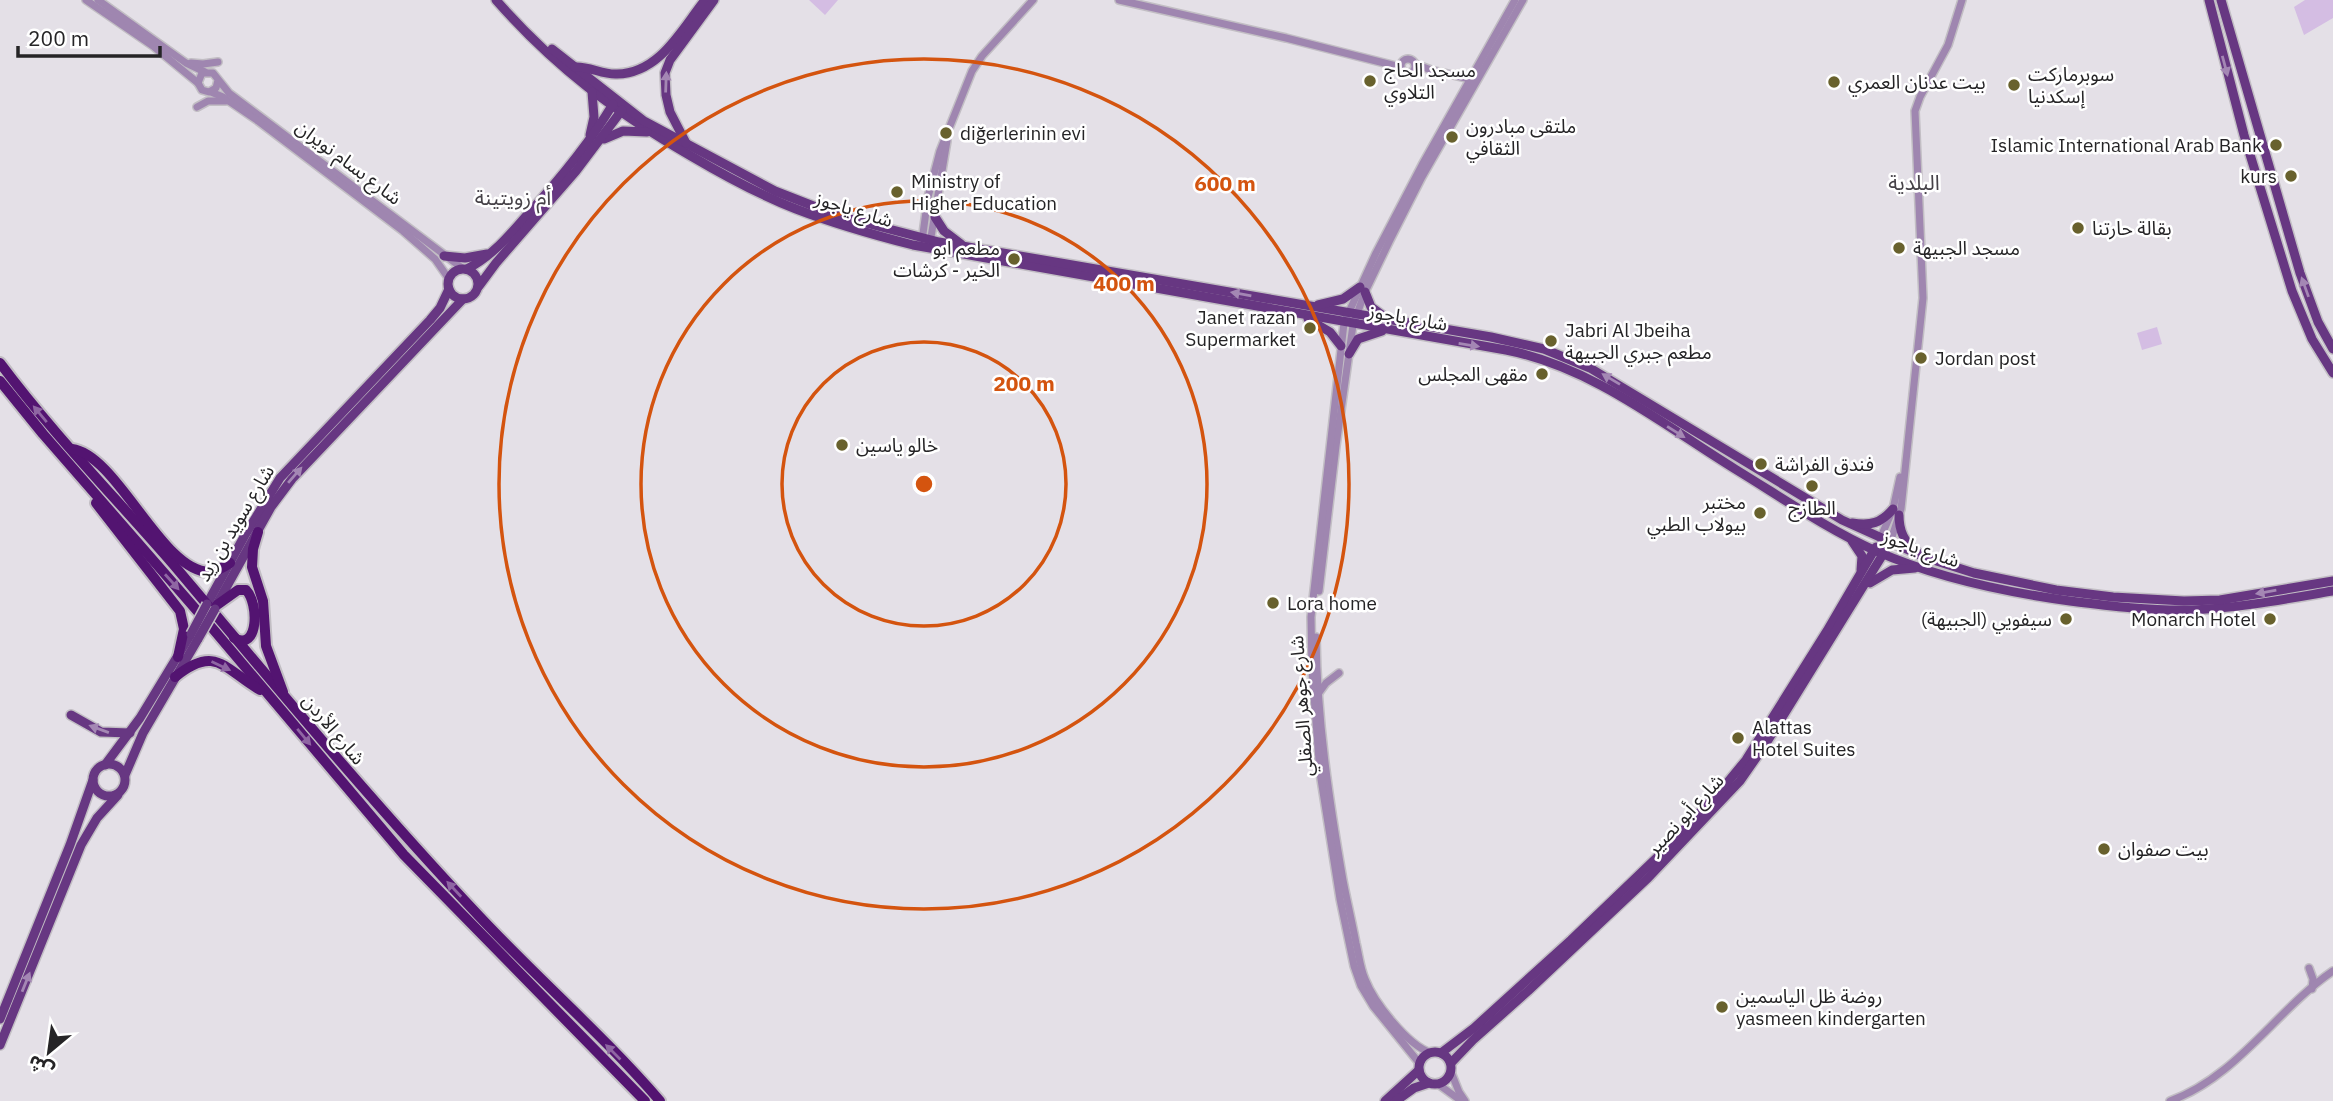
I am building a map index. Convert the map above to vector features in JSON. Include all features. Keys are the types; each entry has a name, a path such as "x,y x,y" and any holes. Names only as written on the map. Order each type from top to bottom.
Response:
{"highway":[{"name":"شارع الأردن","path":"0,363 70,449 174,566 373,801 520,960 660,1101"},
{"name":"شارع الأردن","path":"0,381 404,855 645,1101"},
{"path":"70,449 83,452 98,464 164,542 185,562 210,572 230,563"},
{"path":"71,466 100,510 180,611 184,629 178,657"},
{"path":"258,532 252,567 263,601 266,646 285,698"},
{"path":"213,606 238,590 246,590 250,594 255,617 251,635 243,640 233,637"},
{"path":"175,677 193,663 201,660 212,661 267,692"}],"main road":[{"name":"شارع ياجوز","path":"496,0 532,38 592,92 775,191 814,207 926,243 962,245 1544,349 1590,368 1842,520 1924,557 1974,573 2022,584 2113,597 2164,600 2220,600 2333,581"},
{"name":"شارع ياجوز","path":"504,0 534,33 614,103"},
{"path":"687,145 670,112 666,95 666,58 672,44 705,0"},
{"path":"573,66 621,74 666,58 714,0"},
{"path":"2209,0 2238,112 2292,291 2312,340 2333,373"},
{"path":"2221,0 2300,273 2318,322 2333,349"},
{"path":"589,148 594,117 592,92"},
{"path":"614,103 589,148 563,187 496,263 472,297 463,299 454,296 449,284 454,272 492,253 589,148 623,109"},
{"name":"شارع ياجوز","path":"623,109 652,133 735,181 782,203 855,229 1349,324 1519,353 1563,366 1606,388 1849,537 1884,554 1973,583 2024,594 2101,605 2166,610 2249,606 2333,590"},
{"path":"589,148 615,133 652,133"},
{"path":"935,217 944,231 962,245"},
{"path":"444,256 465,258 492,253"},
{"path":"464,268 475,273 479,286"},
{"name":"شارع سويد بن زيد","path":"213,606 230,563 280,478 436,313 449,284"},
{"path":"1308,306 1343,299 1363,289 1371,307 1394,321"},
{"name":"شارع سويد بن زيد","path":"125,775 139,741 194,637 279,496 297,473 463,299"},
{"path":"1293,313 1324,327 1342,346"},
{"path":"1349,354 1361,338 1385,330"},
{"path":"1842,520 1871,524 1896,512 1902,535 1912,549 1924,557"},
{"path":"1849,537 1862,556 1859,579"},
{"name":"شارع أبو نصير","path":"1436,1053 1482,1021 1563,947 1669,846 1727,783 1746,760 1859,579 1880,539"},
{"name":"شارع أبو نصير","path":"1451,1068 1473,1040 1634,893 1730,793 1752,765 1864,589 1890,543"},
{"path":"1864,589 1889,571 1923,568"},
{"name":"شارع سويد بن زيد","path":"105,765 130,733 178,657 194,637"},
{"path":"71,715 101,732 130,733"},
{"path":"0,1019 75,832 96,770 105,765 119,767 125,775 125,784 92,825 81,845 0,1045"},
{"path":"93,780 95,789 103,796 118,794"},
{"path":"1385,1101 1419,1067 1422,1059 1436,1053 1451,1068 1448,1079 1414,1088 1396,1101"},
{"path":"1419,1067 1422,1078 1433,1084"}],"street":[{"path":"86,0 153,47 198,83 202,90 211,92 216,89 218,80 213,73 205,72 182,60 98,0"},
{"path":"926,243 928,197 940,151 961,96 977,62 1033,0"},
{"path":"1119,0 1377,61 1402,64 1408,59 1414,67 1469,79"},
{"path":"1349,324 1363,289 1469,79 1515,0"},
{"path":"1363,289 1422,177 1523,0"},
{"path":"1890,543 1906,457 1923,298 1916,108 1948,45 1962,0"},
{"path":"182,60 197,64 218,62 229,93"},
{"path":"1402,64 1405,73 1414,67"},
{"path":"198,83 198,78 205,72"},
{"name":"شارع بسام نويران","path":"218,80 229,93 365,193 444,256 464,268"},
{"name":"شارع بسام نويران","path":"211,92 230,102 403,231 435,258 449,284"},
{"path":"197,107 208,101 230,102"},
{"path":"926,243 935,217 948,130"},
{"name":"شارع جوهر الصقلي","path":"1349,324 1342,346 1311,618 1311,670 1318,752 1331,847 1356,974 1373,1006 1419,1067"},
{"name":"شارع جوهر الصقلي","path":"1349,324 1349,354 1316,613 1318,695 1332,813 1362,973 1373,995 1404,1033 1418,1047 1436,1053"},
{"path":"1880,539 1896,512"},
{"path":"1318,695 1324,686 1339,674"},
{"path":"2309,968 2313,977 2312,989"},
{"path":"2170,1101 2196,1089 2225,1069 2333,971"},
{"path":"1451,1068 1463,1101"},
{"path":"1433,1084 1463,1101"}],"shaded area":[{"path":"809,0 838,0 825,15"},
{"path":"2305,0 2333,0 2333,18 2304,35 2294,7"},
{"path":"2157,327 2162,344 2142,350 2137,333"}],"place":[{"name":"مسجد الحاج التلاوي","path":"1370,81"},
{"name":"بيت عدنان العمري","path":"1834,82"},
{"name":"سوبرماركت إسكدنيا","path":"2014,85"},
{"name":"diğerlerinin evi","path":"946,133"},
{"name":"ملتقى مبادرون الثقافي","path":"1452,137"},
{"name":"Islamic International Arab Bank","path":"2276,145"},
{"name":"kurs","path":"2291,176"},
{"name":"Ministry of Higher Education","path":"897,192"},
{"name":"بقالة حارتنا","path":"2078,228"},
{"name":"مسجد الجبيهة","path":"1899,248"},
{"name":"مطعم ابو الخير - كرشات","path":"1014,259"},
{"name":"Janet razan Supermarket","path":"1310,328"},
{"name":"Jabri Al Jbeiha مطعم جبري الجبيهة","path":"1551,341"},
{"name":"Jordan post","path":"1921,358"},
{"name":"مقهى المجلس","path":"1542,374"},
{"name":"خالو ياسين","path":"842,445"},
{"name":"فندق الفراشة","path":"1761,464"},
{"name":"الطازج","path":"1812,486"},
{"name":"مختبر بيولاب الطبي","path":"1760,513"},
{"name":"Lora home","path":"1273,603"},
{"name":"سيفويي (الجبيهة)","path":"2066,619"},
{"name":"Monarch Hotel","path":"2270,619"},
{"name":"Alattas Hotel Suites","path":"1738,738"},
{"name":"بيت صفوان","path":"2104,849"},
{"name":"روضة ظل الياسمين yasmeen kindergarten","path":"1722,1007"}],"district":[{"name":"البلدية","path":"1914,182"},
{"name":"أم زويتينة","path":"513,197"}]}
